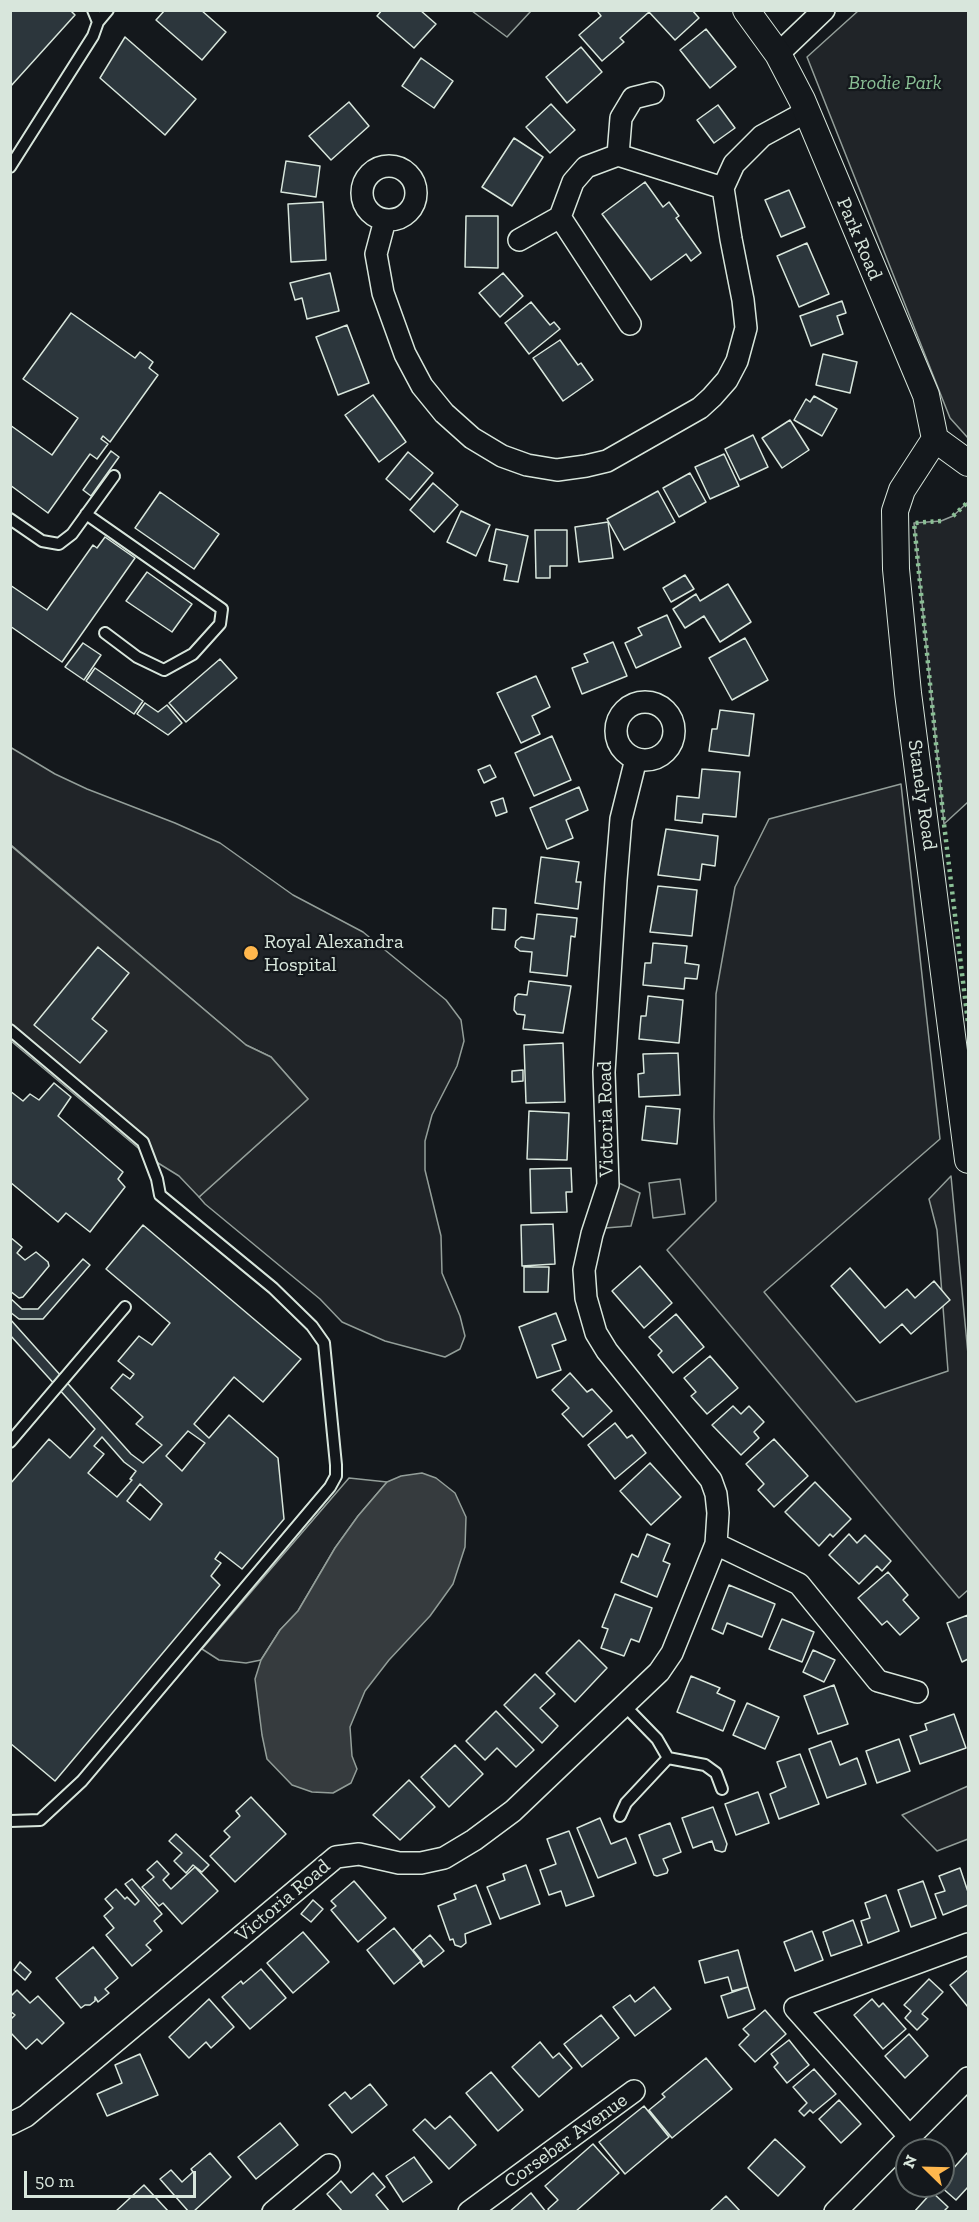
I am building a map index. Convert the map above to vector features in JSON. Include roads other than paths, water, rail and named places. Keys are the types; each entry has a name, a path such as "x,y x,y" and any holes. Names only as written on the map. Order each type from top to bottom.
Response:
{"street":[{"name":"Park Road","path":"746,10 778,54 807,112 926,395 935,440"},
{"path":"778,54 824,10"},
{"path":"618,155 621,118 633,98 653,93"},
{"path":"385,220 376,254 383,292 405,354 422,387 444,413 472,438 502,456 526,465 557,470 586,466 607,460 700,408 727,380 737,361 746,328 723,188 734,164 762,136 807,112"},
{"path":"519,240 560,218 573,182 586,167 618,155 723,188"},
{"path":"560,218 630,324"},
{"path":"935,440 969,463"},
{"name":"Stanely Road","path":"935,440 902,490 895,511 896,569 908,693 968,1155"},
{"name":"Victoria Road","path":"10,2124 26,2116 336,1857 359,1854 399,1863 421,1863 444,1858 474,1840 513,1811 659,1672 672,1653 716,1544 718,1513 716,1494 711,1480 607,1351 596,1333 586,1298 584,1270 592,1234 608,1185 604,1072 616,880 621,819 636,759"},
{"path":"716,1544 799,1584 878,1681 917,1692"},
{"path":"909,2136 795,2008 969,1944"},
{"path":"835,2211 969,2078"},
{"name":"Corsebar Avenue","path":"469,2211 634,2091"},
{"path":"273,2211 329,2165"}],"lane":[{"path":"93,10 98,22"},
{"path":"10,167 93,36 98,22 108,10"},
{"path":"10,519 42,541 58,544 72,534 114,476"},
{"path":"86,514 222,609 220,624 193,654 164,670 137,657 105,633"},
{"path":"10,1030 143,1142 157,1179 160,1195 273,1288 312,1326 324,1343 336,1464 336,1476 330,1487 82,1781 40,1820 10,1821"},
{"path":"10,1442 125,1307"},
{"path":"624,1705 657,1739 668,1758 705,1765 716,1773 722,1789"},
{"path":"620,1816 626,1803 668,1758"}],"place":[{"name":"Royal Alexandra Hospital","path":"251,953"}],"park label":[{"name":"Brodie Park","path":"895,83"}]}
